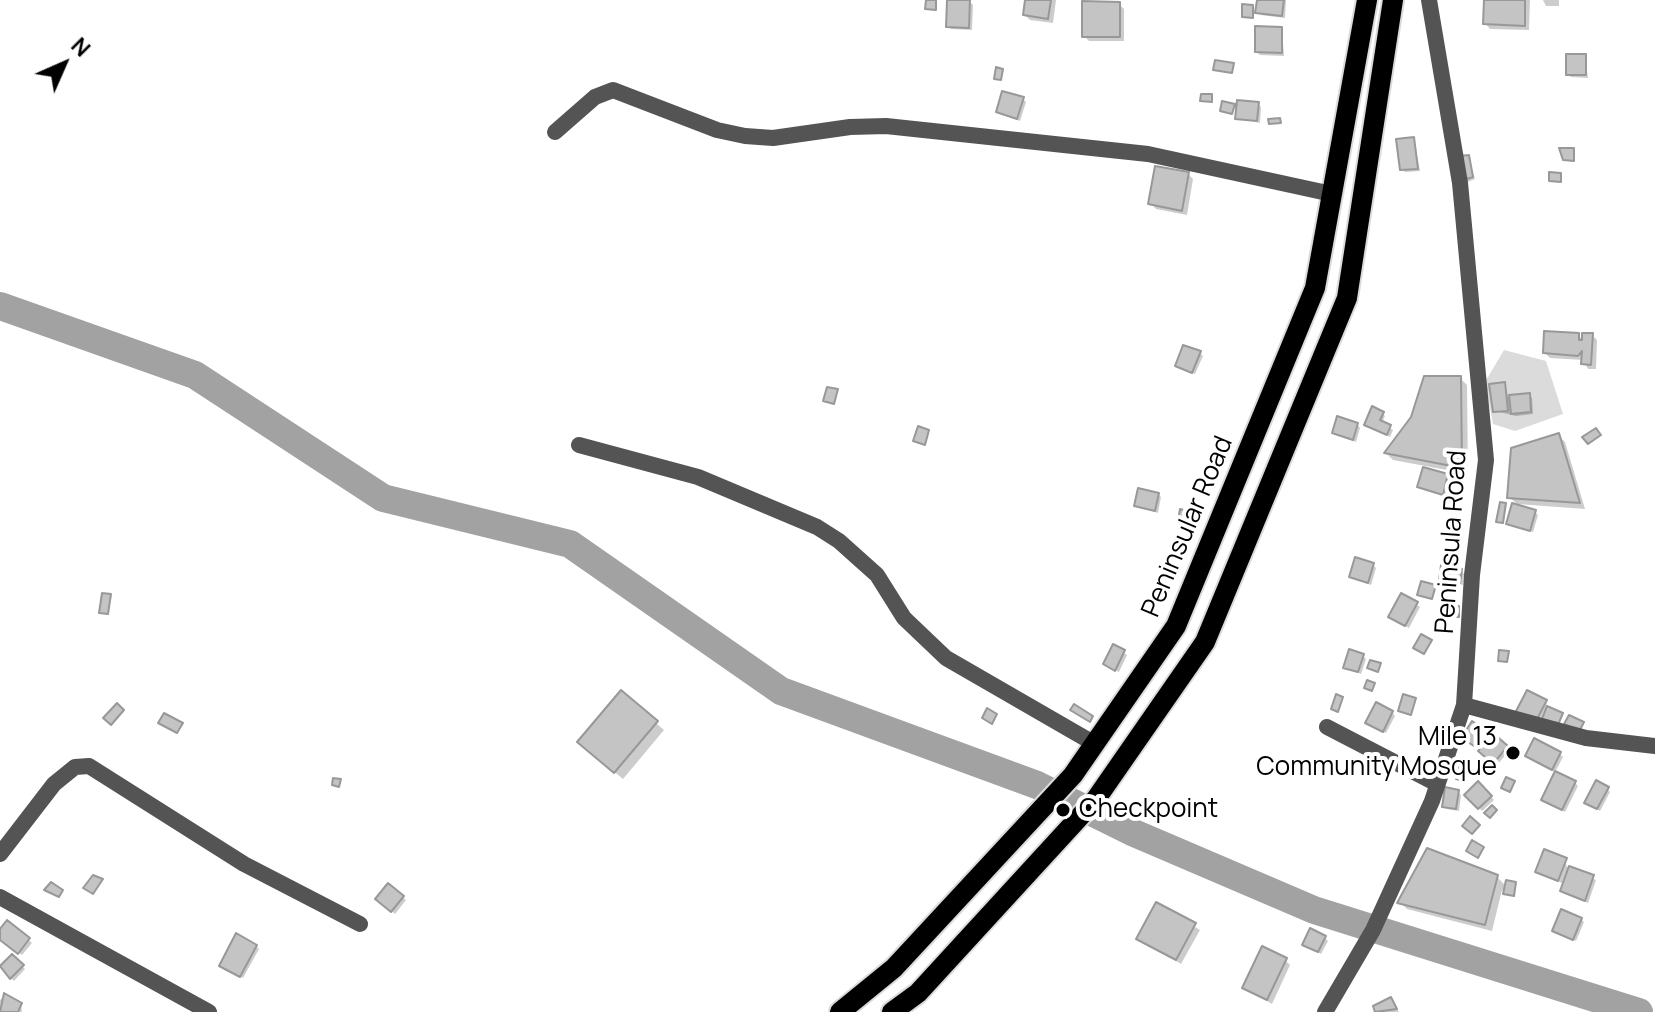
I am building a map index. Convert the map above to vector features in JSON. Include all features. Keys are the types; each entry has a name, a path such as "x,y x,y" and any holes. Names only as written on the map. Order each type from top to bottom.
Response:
{"main road":[{"name":"Peninsular Road","path":"840,1012 894,968 1073,775 1176,626 1315,288 1367,0"},
{"path":"892,1012 918,993 1096,799 1205,642 1347,298 1393,0"}],"street":[{"name":"Peninsula Road","path":"1325,1012 1373,930 1437,784 1464,705 1472,575 1486,460 1460,183 1429,0"},
{"path":"555,132 595,97 613,90 717,130 745,136 773,138 850,127 886,126 1148,154 1332,194"},
{"path":"579,445 698,477 817,527 839,541 877,575 904,618 946,658 1095,744"},
{"path":"1464,705 1586,738 1655,746"},
{"path":"1327,727 1437,784"},
{"path":"0,854 54,784 75,767 89,766 244,864 360,924"},
{"path":"0,897 209,1012"}],"shaded area":[{"path":"1504,350 1546,361 1563,414 1515,431 1493,424 1485,382"}],"building":[{"path":"926,0 936,0 936,10 925,9"},
{"path":"947,0 970,0 969,28 946,27"},
{"path":"1025,0 1051,0 1048,19 1023,15"},
{"path":"1257,0 1284,0 1282,16 1255,13"},
{"path":"1484,0 1525,0 1525,26 1483,24"},
{"path":"1082,1 1120,2 1120,37 1082,37"},
{"path":"1242,4 1253,5 1253,18 1242,17"},
{"path":"1255,26 1282,27 1282,53 1255,52"},
{"path":"1566,54 1586,54 1586,75 1566,75"},
{"path":"1215,60 1234,63 1232,73 1213,70"},
{"path":"996,67 1003,69 1001,80 994,79"},
{"path":"1002,91 1024,97 1017,119 996,112"},
{"path":"1201,94 1212,94 1212,102 1200,101"},
{"path":"1237,100 1259,102 1257,121 1235,119"},
{"path":"1222,101 1235,104 1232,114 1220,111"},
{"path":"1280,118 1281,123 1269,124 1268,119"},
{"path":"1414,137 1418,169 1400,170 1396,139"},
{"path":"1559,148 1574,148 1574,161 1563,160"},
{"path":"1469,155 1473,177 1460,181 1458,156"},
{"path":"1155,166 1189,172 1182,211 1148,204"},
{"path":"1549,172 1561,173 1561,182 1549,181"},
{"path":"1544,331 1579,333 1579,340 1582,340 1582,333 1593,333 1591,365 1581,364 1582,351 1578,356 1543,353"},
{"path":"1183,345 1201,351 1192,373 1175,366"},
{"path":"1424,376 1461,376 1462,468 1384,453 1411,417"},
{"path":"1505,382 1508,411 1493,412 1489,384"},
{"path":"827,387 838,389 834,404 823,401"},
{"path":"1530,393 1531,412 1511,414 1509,395"},
{"path":"1372,406 1384,412 1380,420 1391,425 1387,435 1364,425"},
{"path":"1337,416 1358,423 1353,440 1332,433"},
{"path":"918,426 929,430 925,445 913,441"},
{"path":"1596,428 1601,435 1588,444 1582,437"},
{"path":"1559,433 1580,503 1507,498 1511,448"},
{"path":"1423,467 1448,474 1443,495 1417,487"},
{"path":"1138,488 1159,493 1155,511 1134,506"},
{"path":"1500,502 1506,503 1503,523 1496,522"},
{"path":"1512,503 1536,510 1530,531 1506,524"},
{"path":"1180,509 1191,512 1189,523 1178,520"},
{"path":"1355,557 1374,563 1368,583 1349,577"},
{"path":"1441,565 1462,569 1460,583 1439,580"},
{"path":"1421,581 1436,585 1432,599 1417,595"},
{"path":"102,593 111,594 108,614 99,613"},
{"path":"1401,593 1418,602 1405,626 1388,617"},
{"path":"1448,606 1459,606 1459,617 1448,616"},
{"path":"1421,634 1432,640 1424,654 1413,648"},
{"path":"1113,644 1125,650 1115,671 1103,664"},
{"path":"1349,649 1364,654 1358,672 1343,668"},
{"path":"1499,650 1509,651 1507,662 1498,661"},
{"path":"1370,660 1381,663 1378,672 1367,668"},
{"path":"1367,680 1375,683 1372,691 1364,688"},
{"path":"621,690 658,721 614,773 577,742"},
{"path":"1527,690 1547,700 1535,723 1515,713"},
{"path":"1336,694 1343,697 1338,712 1331,709"},
{"path":"1403,694 1416,698 1411,715 1398,711"},
{"path":"1376,702 1393,711 1383,732 1365,723"},
{"path":"117,703 124,710 111,725 103,718"},
{"path":"1074,704 1093,716 1090,722 1070,710"},
{"path":"1547,706 1563,713 1558,725 1542,719"},
{"path":"987,708 997,714 992,724 982,718"},
{"path":"164,713 183,723 177,733 158,723"},
{"path":"1569,715 1584,722 1579,732 1564,724"},
{"path":"1472,721 1484,729 1474,746 1461,738"},
{"path":"1493,733 1508,746 1493,764 1478,751"},
{"path":"1534,738 1561,752 1552,770 1525,756"},
{"path":"1459,767 1469,771 1466,782 1456,779"},
{"path":"1555,771 1576,781 1562,810 1541,800"},
{"path":"1506,777 1515,781 1510,792 1501,788"},
{"path":"333,778 341,779 339,787 332,785"},
{"path":"1596,780 1609,787 1597,809 1584,803"},
{"path":"1478,781 1492,796 1478,809 1464,795"},
{"path":"1445,787 1459,790 1456,809 1442,807"},
{"path":"1492,805 1497,810 1490,818 1484,813"},
{"path":"1470,816 1480,825 1472,834 1462,826"},
{"path":"1472,840 1484,847 1478,858 1466,851"},
{"path":"1427,848 1498,875 1485,925 1397,903"},
{"path":"1544,849 1567,858 1558,881 1535,872"},
{"path":"1569,866 1594,875 1585,901 1560,891"},
{"path":"93,875 103,879 93,894 83,888"},
{"path":"1506,880 1516,882 1514,896 1503,894"},
{"path":"51,882 63,890 59,897 44,890"},
{"path":"388,883 404,896 391,912 375,899"},
{"path":"1156,902 1196,923 1176,960 1136,939"},
{"path":"1561,909 1582,918 1573,940 1552,931"},
{"path":"7,920 30,938 18,954 0,940 0,929"},
{"path":"1310,928 1326,936 1318,952 1302,945"},
{"path":"236,933 257,945 240,977 219,966"},
{"path":"1262,946 1287,958 1267,1000 1242,988"},
{"path":"12,954 24,965 10,979 0,966"},
{"path":"4,993 22,1003 18,1012 0,1012"},
{"path":"1391,997 1397,1009 1375,1012 1373,1006"}],"waterway":[{"path":"0,306 195,375 383,498 570,544 781,691 1037,785 1134,833 1314,910 1639,1012"}],"place":[{"name":"Mile 13 Community Mosque","path":"1513,753"},
{"name":"Checkpoint","path":"1063,810"}]}
